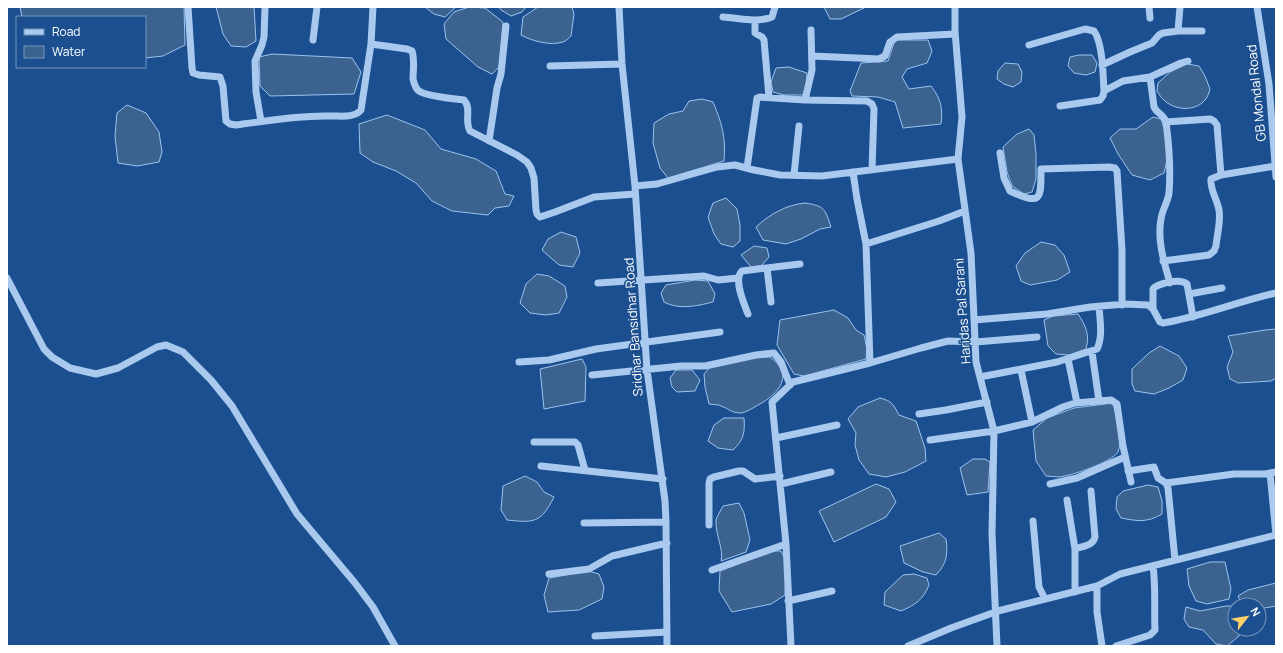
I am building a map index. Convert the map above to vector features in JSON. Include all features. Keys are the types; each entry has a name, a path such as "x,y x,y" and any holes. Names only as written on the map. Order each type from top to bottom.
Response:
{"street":[{"path":"188,7 193,73 199,76 220,77 223,86 226,121 230,124 236,125 313,115 350,116 358,113 361,110 371,44 373,7"},
{"path":"261,121 256,92 255,61 264,37 265,7"},
{"path":"313,40 317,7"},
{"name":"Sridhar Bansidhar Road","path":"619,7 622,64 635,190 642,279 647,370 663,479 667,543 667,646"},
{"path":"723,17 755,20 768,19 772,17 775,7"},
{"name":"Haridas Pal Sarani","path":"955,7 955,34 962,117 958,159 971,253 976,362 994,431 992,534 998,646"},
{"path":"1149,7 1150,18"},
{"path":"1178,31 1180,7"},
{"name":"GB Mondal Road","path":"1257,7 1269,84 1276,177"},
{"path":"755,20 755,33 764,40 769,97"},
{"path":"488,141 500,74 506,26"},
{"path":"1029,45 1085,29 1094,31 1097,35 1102,65 1103,96 1100,100 1060,106"},
{"path":"805,100 812,70 811,30"},
{"path":"1102,65 1152,43 1159,35 1178,31 1202,31"},
{"path":"812,56 879,59 885,56 890,42 897,37 955,34"},
{"path":"371,44 412,51 413,81 419,91 426,94 464,100 468,103 468,128 470,131 517,155 527,162 531,168 535,183 536,210 540,217 594,197 635,190 717,167 735,165 780,174 822,176 958,159"},
{"path":"1104,91 1123,81 1150,77 1181,62 1188,61"},
{"path":"550,66 622,64"},
{"path":"1150,77 1154,107 1156,111 1165,118 1170,156 1169,193 1166,206 1161,217 1160,232 1163,261 1170,283"},
{"path":"747,168 757,98 769,97 805,100 867,101 872,104 874,109 872,170"},
{"path":"1166,122 1210,119 1214,121 1217,125 1221,175"},
{"path":"794,175 799,126"},
{"path":"1000,153 1004,178 1010,191 1023,197 1034,199 1039,197 1041,192 1041,169 1115,168 1117,171 1122,250 1122,305"},
{"path":"1163,261 1209,255 1214,251 1216,246 1220,212 1211,186 1211,179 1221,175 1275,166"},
{"path":"853,172 866,244 870,363"},
{"path":"866,244 939,221 965,211"},
{"path":"748,314 741,298 738,278 742,272 800,264"},
{"path":"767,268 771,302"},
{"path":"598,282 704,276 718,280 738,278"},
{"path":"7,278 44,348 52,357 70,368 81,372 96,374 118,368 157,347 166,346 183,352 194,362 232,406 296,514 355,583 368,601 395,646"},
{"path":"1153,309 1153,289 1158,285 1185,282 1187,284 1193,317"},
{"path":"1189,294 1222,288"},
{"path":"974,320 1048,314 1099,306 1148,305 1153,309 1160,322 1163,323 1184,320 1240,302 1276,293"},
{"path":"980,377 1021,370 1092,352 1097,349 1099,345 1099,306"},
{"path":"519,362 549,360 596,349 720,332"},
{"path":"791,646 786,544 772,402 793,382 870,363 948,341 976,342 1037,337"},
{"path":"1092,352 1099,401"},
{"path":"592,375 681,366 705,366 756,355 774,353 782,362 790,385"},
{"path":"1068,359 1077,403"},
{"path":"1021,370 1032,422"},
{"path":"930,440 994,431 1032,422 1063,407 1077,403 1111,400 1117,404 1125,457 1131,482"},
{"path":"919,414 987,402"},
{"path":"776,438 837,425"},
{"path":"534,442 575,442 578,445 585,470"},
{"path":"1050,484 1077,478 1125,457"},
{"path":"541,466 663,479"},
{"path":"1128,471 1154,467 1158,478 1166,483 1168,488 1175,560"},
{"path":"709,524 710,479 743,470 755,479 780,476"},
{"path":"781,484 831,472"},
{"path":"908,646 995,612 1097,586 1120,574 1276,535 1273,473 1234,474 1166,483"},
{"path":"1076,549 1092,544 1094,541 1095,537 1091,491"},
{"path":"1067,500 1076,549 1074,592"},
{"path":"1033,521 1039,587 1046,599"},
{"path":"584,523 666,522"},
{"path":"549,574 592,568 612,556 667,543"},
{"path":"712,570 786,544"},
{"path":"1116,646 1150,636 1155,630 1155,581 1153,566"},
{"path":"1097,586 1097,612 1102,646"},
{"path":"788,601 832,592"},
{"path":"595,636 667,632"},
{"path":"928,637 930,646"}],"water":[{"path":"20,7 184,7 185,45 163,56 146,58 146,16 22,16"},
{"path":"216,7 254,7 256,41 246,47 231,46 223,34"},
{"path":"425,7 456,7 445,17 434,14"},
{"path":"469,7 485,8 503,22 499,67 492,74 478,67 446,39 444,24 454,12"},
{"path":"499,7 526,7 522,12 511,16"},
{"path":"538,7 572,7 574,14 571,36 563,42 547,43 536,41 521,35 523,17"},
{"path":"824,7 866,7 841,19 830,19"},
{"path":"895,40 928,40 932,51 927,63 907,69 902,77 909,89 931,86 937,95 940,104 942,113 941,124 903,128 895,102 878,97 852,96 850,91 861,63 888,61"},
{"path":"272,54 352,58 361,72 354,94 270,96 260,86 259,57"},
{"path":"1092,55 1097,63 1095,72 1086,75 1074,73 1068,66 1070,57"},
{"path":"1005,63 1018,64 1022,72 1021,82 1013,87 1004,84 997,79 998,71"},
{"path":"1187,64 1199,66 1210,89 1209,94 1201,104 1191,108 1179,108 1162,99 1157,91 1158,83 1170,72"},
{"path":"789,67 807,73 806,87 803,95 784,95 773,92 771,82 776,68"},
{"path":"702,99 713,102 719,117 724,138 724,161 668,178 660,168 653,143 654,123 669,114 683,111 689,101"},
{"path":"127,105 146,113 159,132 162,152 159,162 137,166 118,163 115,136 117,113"},
{"path":"387,115 425,130 441,149 476,159 496,171 505,194 514,196 509,206 495,208 488,215 452,211 432,201 416,183 396,171 373,162 360,153 359,124"},
{"path":"1153,117 1161,119 1165,131 1168,156 1164,173 1150,180 1132,175 1118,154 1110,138 1120,129 1136,129"},
{"path":"1029,129 1034,135 1036,179 1032,192 1024,194 1012,186 1007,172 1003,147 1017,134"},
{"path":"726,198 737,209 740,225 740,241 733,247 721,244 714,234 708,217 713,203"},
{"path":"805,203 817,205 823,209 831,227 820,229 801,239 786,244 763,240 756,227 767,218 785,208"},
{"path":"561,232 576,237 580,253 573,267 559,265 542,250 548,239"},
{"path":"1041,242 1055,245 1064,255 1070,272 1057,280 1030,285 1021,281 1016,266 1025,253"},
{"path":"754,246 767,248 769,257 762,265 752,268 741,255"},
{"path":"537,274 549,276 565,286 567,297 559,313 546,315 530,313 520,303 526,284"},
{"path":"695,280 708,281 715,294 713,302 682,307 664,302 661,293 666,285"},
{"path":"834,310 848,318 856,330 864,335 867,349 866,359 804,376 794,374 777,345 780,320"},
{"path":"1078,314 1083,323 1088,339 1086,349 1069,355 1056,354 1048,346 1044,320 1053,316"},
{"path":"1276,329 1276,378 1271,381 1238,383 1230,379 1227,367 1233,352 1228,336"},
{"path":"1160,346 1179,356 1187,368 1183,380 1154,394 1135,391 1132,384 1132,369 1149,353"},
{"path":"770,357 778,364 782,371 783,377 778,390 766,401 741,413 733,412 718,405 709,404 704,374 711,366 754,358"},
{"path":"582,359 586,367 585,401 544,409 540,369"},
{"path":"676,370 692,370 700,380 695,391 677,392 672,387 670,378"},
{"path":"880,398 887,400 892,404 899,415 916,421 925,448 926,461 905,472 886,477 869,474 859,460 855,445 856,433 848,419 858,407"},
{"path":"1113,403 1120,442 1118,452 1108,460 1081,471 1059,477 1046,476 1036,461 1033,430 1047,418 1074,408"},
{"path":"724,418 744,418 742,439 733,450 718,448 708,441 714,425"},
{"path":"973,459 985,459 990,462 988,492 967,495 960,468"},
{"path":"525,476 537,482 544,492 554,497 545,512 536,519 530,521 507,520 501,510 503,486"},
{"path":"876,484 889,489 896,502 886,517 834,542 819,511"},
{"path":"1148,485 1158,487 1162,501 1162,514 1147,520 1121,518 1116,509 1117,497 1123,491"},
{"path":"739,503 744,513 750,540 746,552 721,561 722,556 716,520 723,506"},
{"path":"939,533 946,539 947,554 945,563 936,575 923,572 904,563 900,546"},
{"path":"773,551 781,551 786,561 785,595 771,604 732,612 719,591 720,571"},
{"path":"1210,562 1225,562 1231,589 1229,597 1227,597 1227,599 1207,604 1196,601 1189,586 1187,569"},
{"path":"588,571 599,574 604,587 602,599 579,610 548,612 544,595 549,578"},
{"path":"914,574 927,578 929,585 924,595 910,607 901,611 884,605 885,592 903,575"},
{"path":"1276,583 1276,606 1267,608 1267,597 1238,597 1248,590"},
{"path":"1227,606 1227,637 1238,637 1227,646 1216,644 1203,630 1189,627 1184,619 1186,607 1200,611"}]}
